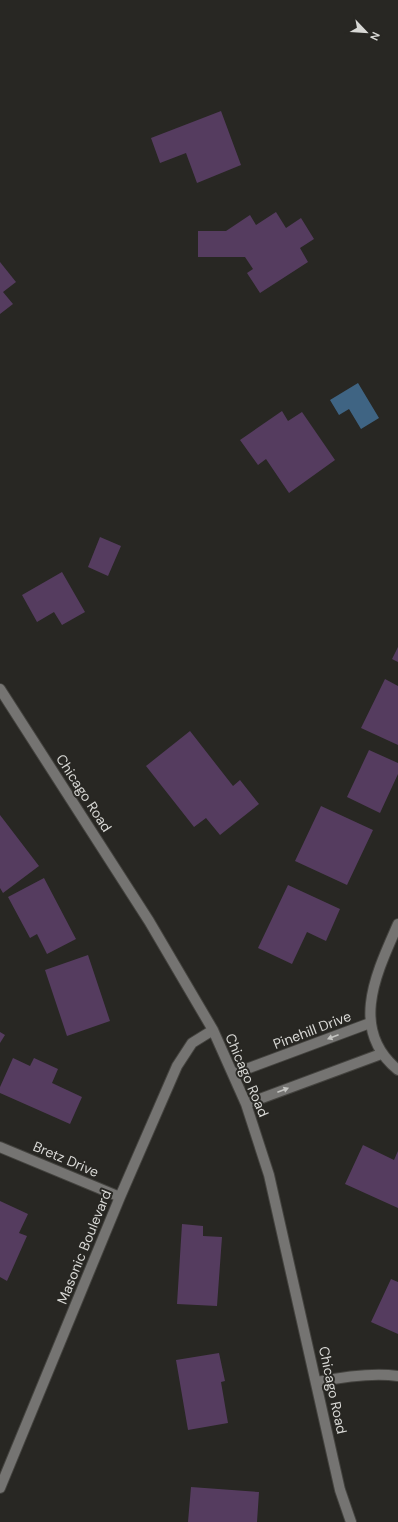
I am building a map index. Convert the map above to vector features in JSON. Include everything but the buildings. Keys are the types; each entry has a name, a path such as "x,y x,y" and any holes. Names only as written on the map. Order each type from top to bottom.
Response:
{"street":[{"name":"Chicago Road","path":"0,689 149,922 213,1030 246,1104 269,1175 317,1382 340,1490 351,1522"},
{"path":"370,1023 374,987 381,964 398,924"},
{"name":"Pinehill Drive","path":"233,1074 370,1023 374,1040 381,1054 398,1070"},
{"name":"Masonic Boulevard","path":"0,1488 120,1197 177,1066 192,1044 213,1030"},
{"path":"246,1104 381,1054"},
{"name":"Bretz Drive","path":"0,1147 120,1197"},
{"path":"317,1382 347,1377 388,1374 398,1376"}],"water":[{"path":"358,383 379,418 361,429 349,409 339,415 330,400"}]}
